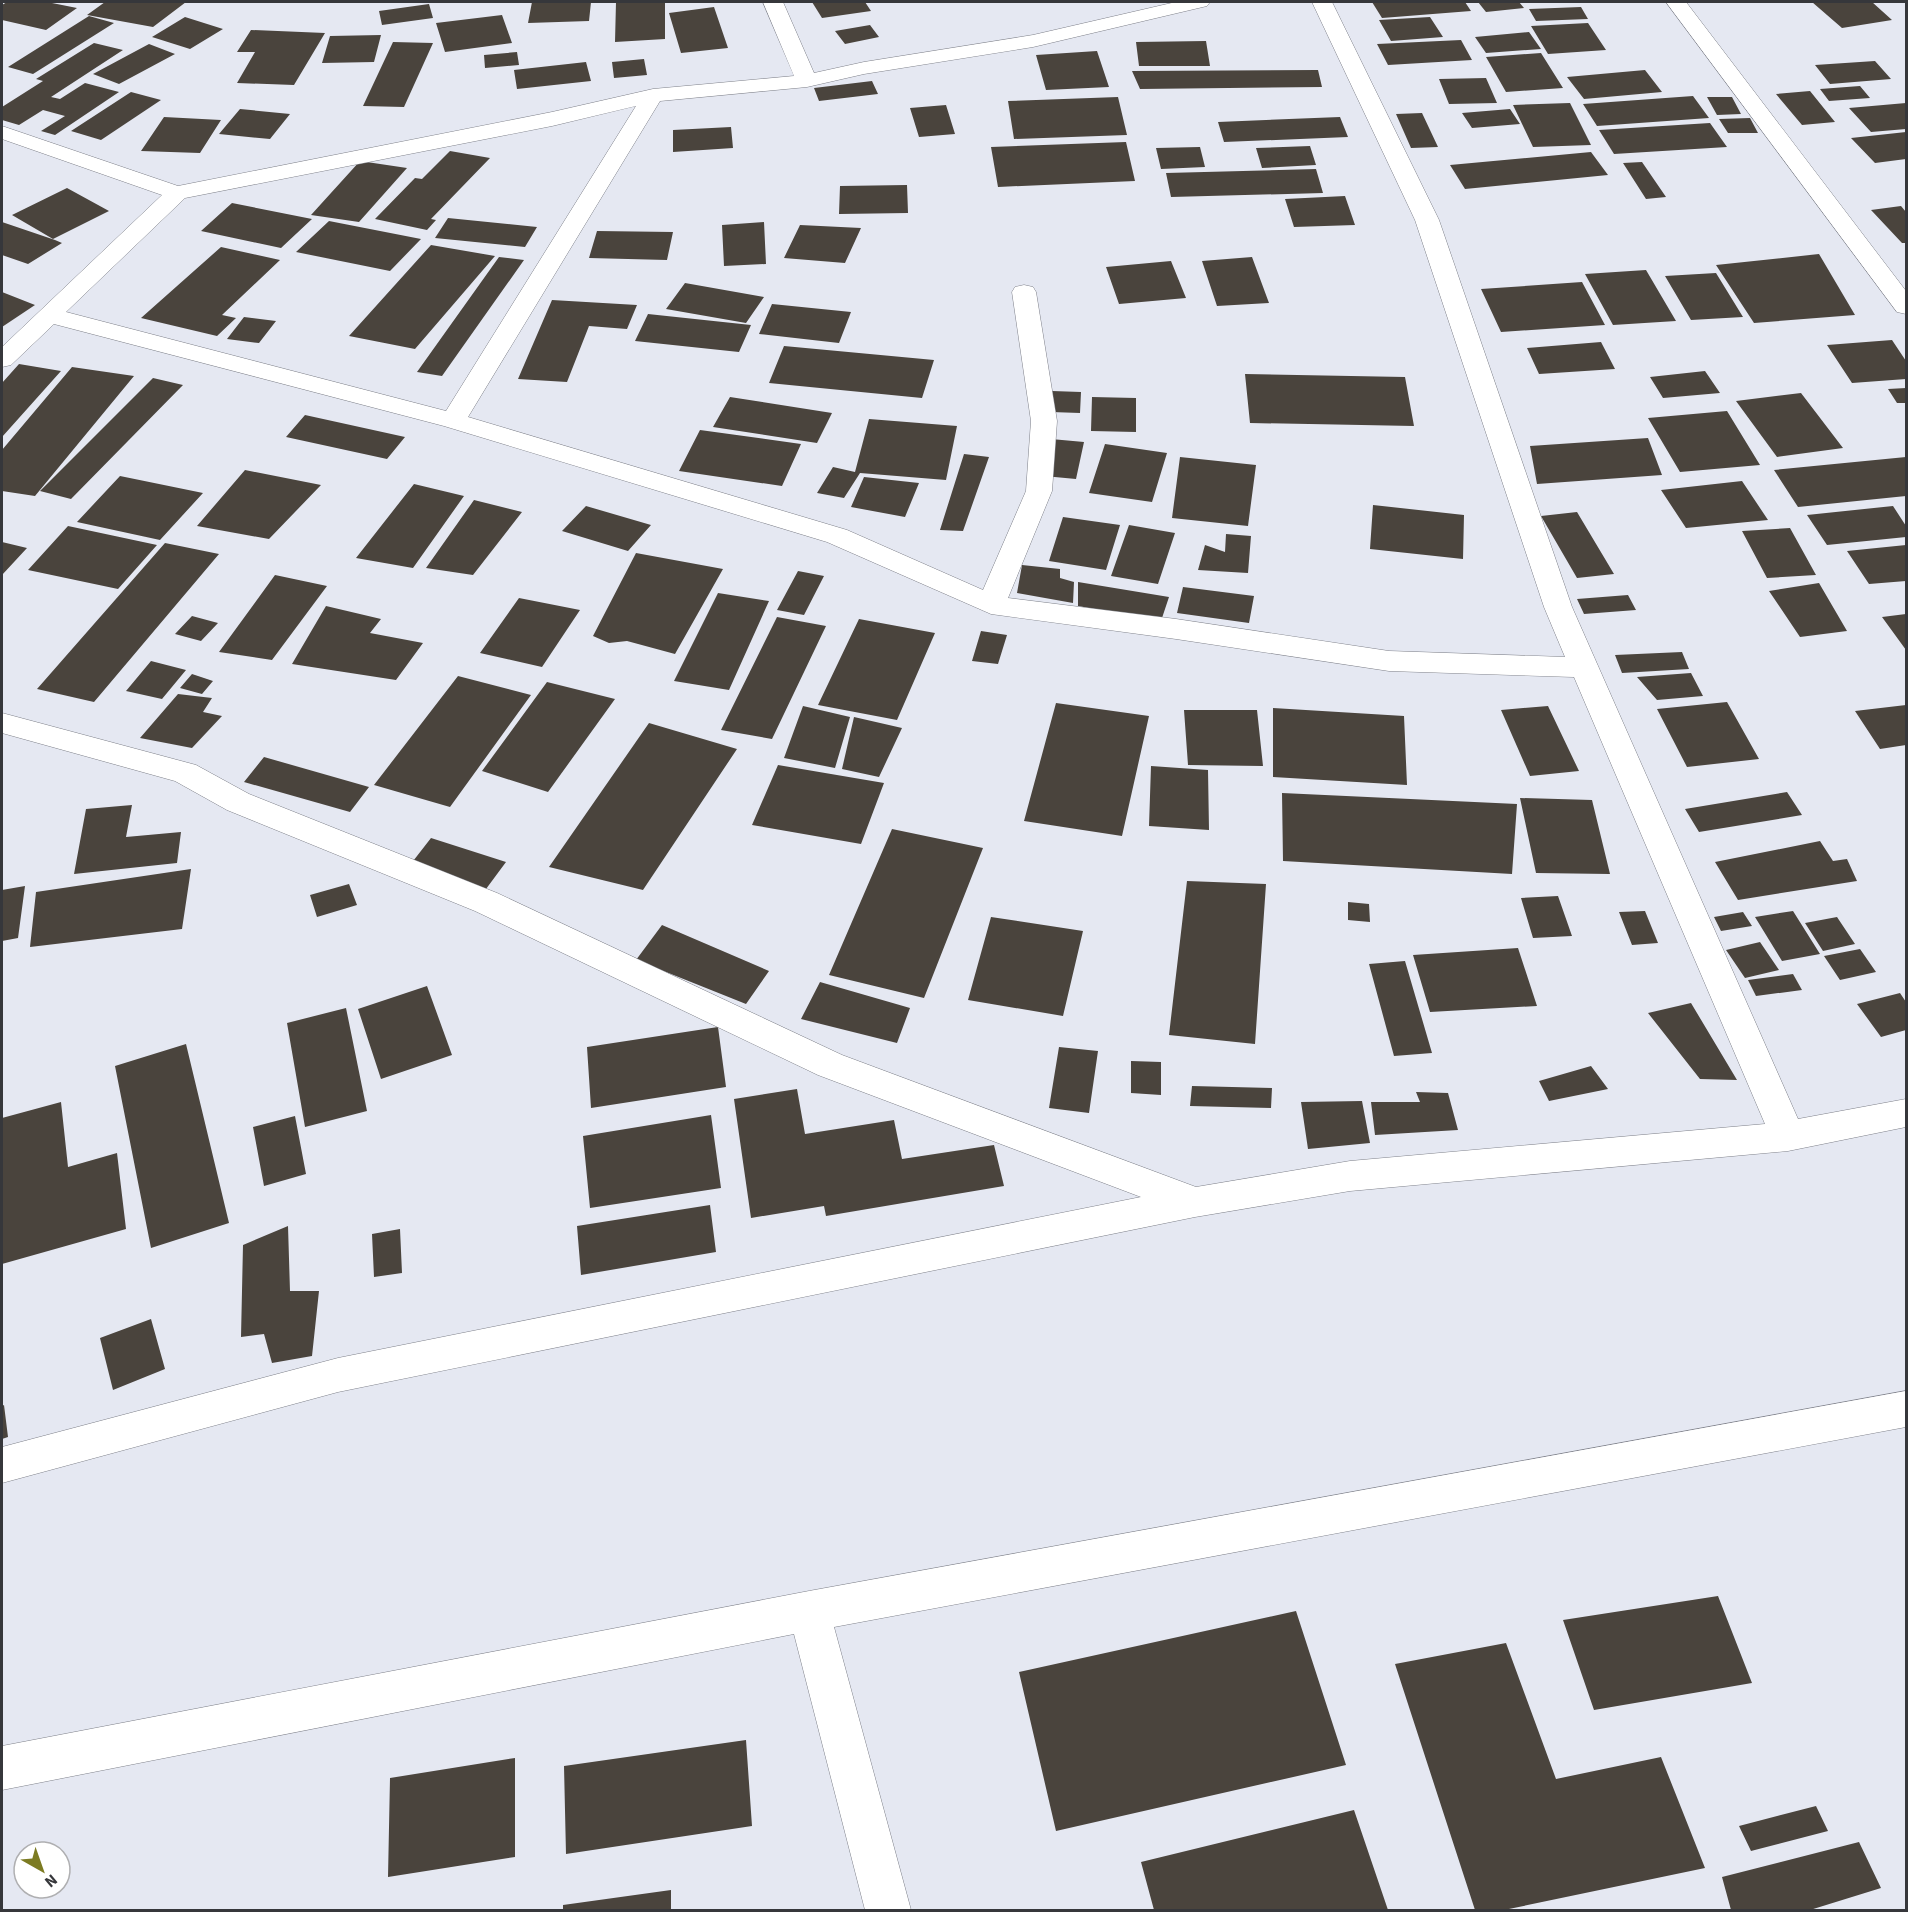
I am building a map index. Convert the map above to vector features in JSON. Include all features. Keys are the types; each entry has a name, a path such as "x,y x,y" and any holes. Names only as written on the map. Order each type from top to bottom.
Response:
{"street":[{"path":"773,2 807,81"},
{"path":"2,132 177,193 552,119 653,95 807,81 864,68 1033,41 1200,2"},
{"path":"1322,2 1427,220 1558,607 1788,1136"},
{"path":"1676,2 1906,306"},
{"path":"453,421 653,95"},
{"path":"2,360 177,193"},
{"path":"991,605 1040,491 1044,421 1024,292"},
{"path":"50,315 453,421 837,536 991,605 1176,629 1389,661 1584,667"},
{"path":"2,723 185,773 238,802 486,902 830,1065 1195,1202"},
{"path":"2,1465 338,1375 1195,1202 1350,1176 1788,1136 1906,1113"},
{"path":"2,1768 809,1611 1906,1409"},
{"path":"809,1611 888,1911"}],"building":[{"path":"7,2 47,2 77,8 46,30 2,20 2,5"},
{"path":"105,2 186,2 153,27 87,15"},
{"path":"532,2 591,2 589,21 528,23"},
{"path":"616,2 665,2 665,39 615,42"},
{"path":"812,2 865,2 871,11 822,18"},
{"path":"1372,2 1465,2 1471,11 1382,18"},
{"path":"1478,2 1519,2 1524,8 1486,12"},
{"path":"1812,2 1872,2 1892,20 1842,28"},
{"path":"429,4 433,18 382,25 379,11"},
{"path":"714,7 728,48 681,53 669,13"},
{"path":"1581,7 1588,19 1536,21 1529,9"},
{"path":"502,15 512,43 445,52 436,23"},
{"path":"89,16 114,23 33,74 8,67"},
{"path":"185,17 223,29 190,49 152,37"},
{"path":"1430,17 1443,37 1391,41 1379,20"},
{"path":"1588,23 1606,50 1548,54 1531,26"},
{"path":"870,25 879,37 845,44 835,31"},
{"path":"251,30 325,33 294,85 237,83 255,52 237,52"},
{"path":"1529,32 1541,49 1486,53 1475,37"},
{"path":"381,35 374,62 322,63 330,36"},
{"path":"1461,40 1472,60 1388,65 1377,44"},
{"path":"1206,41 1210,66 1139,66 1136,42"},
{"path":"393,42 433,43 404,107 363,106"},
{"path":"94,43 123,50 51,97 60,99 85,83 119,92 55,135 41,131 65,116 43,110 19,125 2,120 2,107 43,81 36,79"},
{"path":"149,44 175,54 119,84 93,74"},
{"path":"1097,51 1109,87 1046,90 1036,55"},
{"path":"517,52 519,65 485,68 484,55"},
{"path":"1541,53 1563,88 1506,92 1486,57"},
{"path":"644,59 647,75 614,78 612,62"},
{"path":"1875,61 1891,79 1830,84 1815,65"},
{"path":"586,62 591,81 517,89 514,70"},
{"path":"1318,70 1322,87 1140,89 1132,71"},
{"path":"1645,70 1662,92 1584,99 1567,77"},
{"path":"1486,78 1497,103 1449,104 1439,79"},
{"path":"872,81 878,94 819,101 814,88"},
{"path":"1860,86 1870,98 1829,101 1820,89"},
{"path":"1810,91 1835,122 1802,125 1776,94"},
{"path":"131,92 161,100 101,140 71,131"},
{"path":"1693,96 1709,118 1597,126 1583,104"},
{"path":"1118,97 1127,135 1014,139 1008,101"},
{"path":"1707,97 1732,97 1741,114 1717,115"},
{"path":"1570,103 1591,145 1533,147 1513,105"},
{"path":"1906,103 1906,129 1871,132 1849,108"},
{"path":"946,105 955,134 919,137 910,108"},
{"path":"240,109 290,114 270,139 219,134"},
{"path":"1510,109 1520,124 1472,128 1462,113"},
{"path":"1422,113 1438,147 1411,148 1396,114"},
{"path":"164,117 221,120 200,153 141,151"},
{"path":"1340,117 1348,137 1224,142 1218,122"},
{"path":"1750,118 1758,133 1728,133 1719,119"},
{"path":"1710,123 1727,147 1614,154 1599,130"},
{"path":"731,127 733,148 673,152 673,130"},
{"path":"1906,132 1906,159 1875,163 1851,138"},
{"path":"1126,142 1135,181 998,187 991,147"},
{"path":"1310,146 1316,165 1262,168 1256,148"},
{"path":"1200,147 1205,167 1161,169 1156,148"},
{"path":"450,151 490,158 431,219 436,220 427,230 375,219 415,178 422,179"},
{"path":"1591,152 1608,175 1465,189 1450,165"},
{"path":"360,161 407,168 359,222 311,215"},
{"path":"1642,162 1666,197 1646,199 1623,163"},
{"path":"1316,169 1323,193 1171,197 1166,173"},
{"path":"907,185 908,213 839,214 840,186"},
{"path":"67,188 109,211 53,239 12,215"},
{"path":"1345,196 1355,225 1294,227 1285,199"},
{"path":"232,203 312,219 281,248 201,231"},
{"path":"1901,206 1906,212 1906,243 1902,243 1871,210"},
{"path":"448,218 537,227 525,247 435,238"},
{"path":"329,221 421,239 390,271 296,252"},
{"path":"2,222 62,243 28,264 2,255"},
{"path":"764,222 766,264 724,266 722,225"},
{"path":"800,225 861,228 845,263 784,258"},
{"path":"597,231 673,232 667,260 589,258"},
{"path":"431,245 495,256 415,349 349,336"},
{"path":"221,247 280,260 222,315 236,318 217,336 141,318"},
{"path":"1819,254 1855,315 1754,323 1716,265"},
{"path":"499,257 524,260 442,376 417,372"},
{"path":"1252,257 1269,303 1217,306 1202,261"},
{"path":"1171,261 1186,298 1119,304 1106,267"},
{"path":"1646,270 1676,321 1613,325 1585,274"},
{"path":"1716,273 1743,317 1691,320 1665,276"},
{"path":"1582,282 1605,325 1501,332 1481,289"},
{"path":"685,283 764,297 746,323 666,309"},
{"path":"2,292 35,305 2,327"},
{"path":"552,300 637,305 627,329 589,326 567,382 518,379"},
{"path":"772,304 851,312 839,343 759,334"},
{"path":"648,314 751,325 739,352 635,341"},
{"path":"244,317 276,321 259,343 227,339"},
{"path":"1892,340 1906,361 1906,379 1852,383 1827,345"},
{"path":"1601,342 1615,369 1539,374 1527,348"},
{"path":"784,346 934,360 922,398 769,383"},
{"path":"19,364 61,371 2,437 2,383"},
{"path":"72,367 134,376 35,496 2,491 2,450"},
{"path":"1705,371 1720,393 1663,398 1650,377"},
{"path":"1245,374 1405,377 1414,426 1250,423"},
{"path":"153,378 183,385 71,499 40,491"},
{"path":"1906,388 1906,403 1897,403 1888,389"},
{"path":"1052,391 1081,392 1080,413 1051,412"},
{"path":"1801,393 1843,448 1777,457 1736,401"},
{"path":"730,397 832,413 817,443 713,427"},
{"path":"1092,397 1136,398 1136,432 1091,431"},
{"path":"1727,411 1760,465 1680,472 1648,418"},
{"path":"305,415 405,437 387,459 286,437"},
{"path":"869,419 957,426 946,480 860,473 844,498 817,493 833,467 855,472"},
{"path":"700,430 801,444 782,486 679,471"},
{"path":"1648,438 1662,475 1537,484 1530,446"},
{"path":"1051,439 1084,442 1076,479 1044,476"},
{"path":"1105,444 1167,453 1152,502 1089,493"},
{"path":"964,454 989,457 963,531 940,530"},
{"path":"1180,457 1256,465 1248,526 1172,518"},
{"path":"1906,457 1906,496 1798,507 1774,470"},
{"path":"245,470 321,485 269,539 197,526"},
{"path":"120,476 203,493 160,540 77,522"},
{"path":"864,477 919,483 905,517 851,507"},
{"path":"1742,481 1768,520 1686,528 1661,490"},
{"path":"414,484 464,496 413,568 356,558"},
{"path":"474,500 522,512 473,575 426,568"},
{"path":"1373,505 1464,515 1463,559 1370,549"},
{"path":"586,506 651,525 628,551 562,531"},
{"path":"1893,506 1906,526 1906,537 1827,545 1807,515"},
{"path":"1577,512 1614,574 1577,578 1541,516"},
{"path":"1063,517 1120,525 1106,570 1049,561"},
{"path":"1129,525 1175,533 1158,584 1111,576"},
{"path":"68,526 157,545 118,589 28,570"},
{"path":"1790,528 1816,575 1767,578 1742,531"},
{"path":"1226,534 1251,536 1248,573 1198,570 1205,545 1225,552"},
{"path":"2,542 27,548 2,575"},
{"path":"165,543 219,554 94,702 37,689"},
{"path":"1906,545 1906,581 1869,584 1847,551"},
{"path":"636,553 723,569 675,654 627,641 609,643 593,636"},
{"path":"1022,565 1060,569 1060,578 1074,582 1073,603 1017,593"},
{"path":"798,571 824,576 804,615 777,610"},
{"path":"275,575 327,586 272,660 219,652"},
{"path":"1078,582 1169,597 1161,621 1078,606"},
{"path":"1819,583 1847,631 1800,637 1769,591"},
{"path":"1183,587 1254,596 1249,623 1177,613"},
{"path":"718,593 769,601 729,690 674,681"},
{"path":"1628,595 1636,610 1584,614 1577,599"},
{"path":"519,598 580,610 542,667 480,653"},
{"path":"326,606 381,619 370,633 423,643 396,680 292,664"},
{"path":"1906,614 1906,650 1882,617"},
{"path":"192,616 218,623 201,641 175,634"},
{"path":"777,617 826,626 772,739 721,730"},
{"path":"859,619 935,633 897,720 818,705"},
{"path":"981,631 1007,635 998,664 972,661"},
{"path":"1682,652 1689,669 1622,673 1615,655"},
{"path":"151,661 186,670 162,699 126,691"},
{"path":"1691,673 1703,696 1657,700 1637,677"},
{"path":"192,674 213,681 202,694 180,688"},
{"path":"458,676 531,695 450,807 374,785"},
{"path":"547,682 615,699 548,792 482,771"},
{"path":"178,694 212,698 203,712 222,716 192,748 140,738"},
{"path":"1727,702 1759,759 1687,767 1657,709"},
{"path":"1056,703 1149,716 1122,836 1024,821"},
{"path":"1906,705 1906,745 1880,749 1855,711"},
{"path":"803,706 850,717 835,768 784,758"},
{"path":"1548,706 1579,771 1530,776 1501,710"},
{"path":"1273,708 1404,716 1407,785 1273,777"},
{"path":"1184,710 1257,710 1263,766 1188,765"},
{"path":"854,717 902,728 879,777 842,769"},
{"path":"649,723 737,749 643,890 549,867"},
{"path":"264,757 369,787 350,812 244,782"},
{"path":"778,765 884,783 861,844 752,825"},
{"path":"1151,766 1208,770 1209,830 1149,826"},
{"path":"1787,792 1802,815 1699,832 1685,809"},
{"path":"1282,793 1517,804 1512,874 1283,861"},
{"path":"1520,798 1592,800 1610,874 1536,873"},
{"path":"132,805 126,837 181,832 177,863 74,874 86,809"},
{"path":"892,829 983,848 924,998 829,975"},
{"path":"431,838 506,862 486,889 410,865"},
{"path":"1820,841 1833,861 1847,859 1857,881 1738,900 1715,862"},
{"path":"191,869 182,929 30,947 36,892"},
{"path":"1187,881 1266,884 1255,1044 1169,1035"},
{"path":"349,884 357,905 317,917 310,895"},
{"path":"25,886 18,938 2,941 2,890"},
{"path":"1558,896 1572,936 1533,938 1521,898"},
{"path":"1348,902 1369,904 1370,922 1348,920"},
{"path":"1645,911 1658,943 1632,945 1619,912"},
{"path":"1793,911 1820,954 1782,961 1755,917"},
{"path":"1743,912 1752,926 1721,931 1714,917"},
{"path":"991,917 1083,931 1063,1016 968,1000"},
{"path":"1837,917 1855,944 1823,951 1805,923"},
{"path":"662,925 769,971 746,1004 636,960"},
{"path":"1760,942 1779,970 1745,978 1726,950"},
{"path":"1518,948 1537,1006 1430,1012 1413,955"},
{"path":"1860,949 1876,972 1840,980 1824,956"},
{"path":"1405,961 1432,1053 1394,1056 1369,964"},
{"path":"1793,974 1802,990 1756,996 1748,980"},
{"path":"820,982 910,1008 897,1043 801,1019"},
{"path":"427,986 452,1055 381,1079 358,1009"},
{"path":"1900,993 1906,1002 1906,1030 1881,1037 1857,1004"},
{"path":"1691,1003 1737,1080 1700,1079 1648,1013"},
{"path":"346,1008 367,1111 305,1127 287,1023"},
{"path":"718,1027 726,1087 591,1108 587,1047"},
{"path":"186,1044 229,1223 151,1248 115,1066"},
{"path":"1059,1047 1098,1051 1089,1113 1049,1108"},
{"path":"1131,1061 1161,1062 1161,1095 1131,1093"},
{"path":"1591,1066 1608,1089 1549,1101 1539,1081"},
{"path":"1192,1086 1272,1088 1271,1108 1190,1106"},
{"path":"797,1089 805,1134 894,1120 902,1159 994,1145 1004,1186 826,1216 824,1206 751,1218 734,1099"},
{"path":"1416,1092 1448,1093 1458,1130 1375,1135 1371,1102 1420,1102"},
{"path":"1362,1101 1370,1143 1308,1149 1301,1102"},
{"path":"61,1102 68,1167 117,1153 126,1229 2,1264 2,1118"},
{"path":"711,1115 721,1188 590,1208 583,1136"},
{"path":"295,1116 306,1174 264,1186 253,1127"},
{"path":"710,1205 716,1252 581,1275 577,1226"},
{"path":"288,1226 290,1291 319,1291 312,1356 272,1363 264,1334 241,1337 243,1245"},
{"path":"400,1229 402,1273 374,1277 372,1234"},
{"path":"151,1319 165,1369 113,1390 100,1338"},
{"path":"4,1405 8,1437 2,1439 2,1406"},
{"path":"1718,1596 1752,1683 1594,1710 1563,1620"},
{"path":"1296,1611 1346,1765 1056,1831 1019,1672"},
{"path":"1506,1643 1556,1779 1661,1757 1705,1868 1504,1910 1475,1910 1395,1664"},
{"path":"746,1740 752,1826 566,1854 564,1766"},
{"path":"515,1758 515,1857 388,1877 390,1778"},
{"path":"1816,1806 1828,1831 1751,1851 1739,1826"},
{"path":"1354,1810 1388,1910 1154,1910 1141,1862"},
{"path":"1859,1842 1881,1888 1810,1910 1731,1910 1722,1877"},
{"path":"671,1890 671,1910 563,1910 563,1905"}]}
